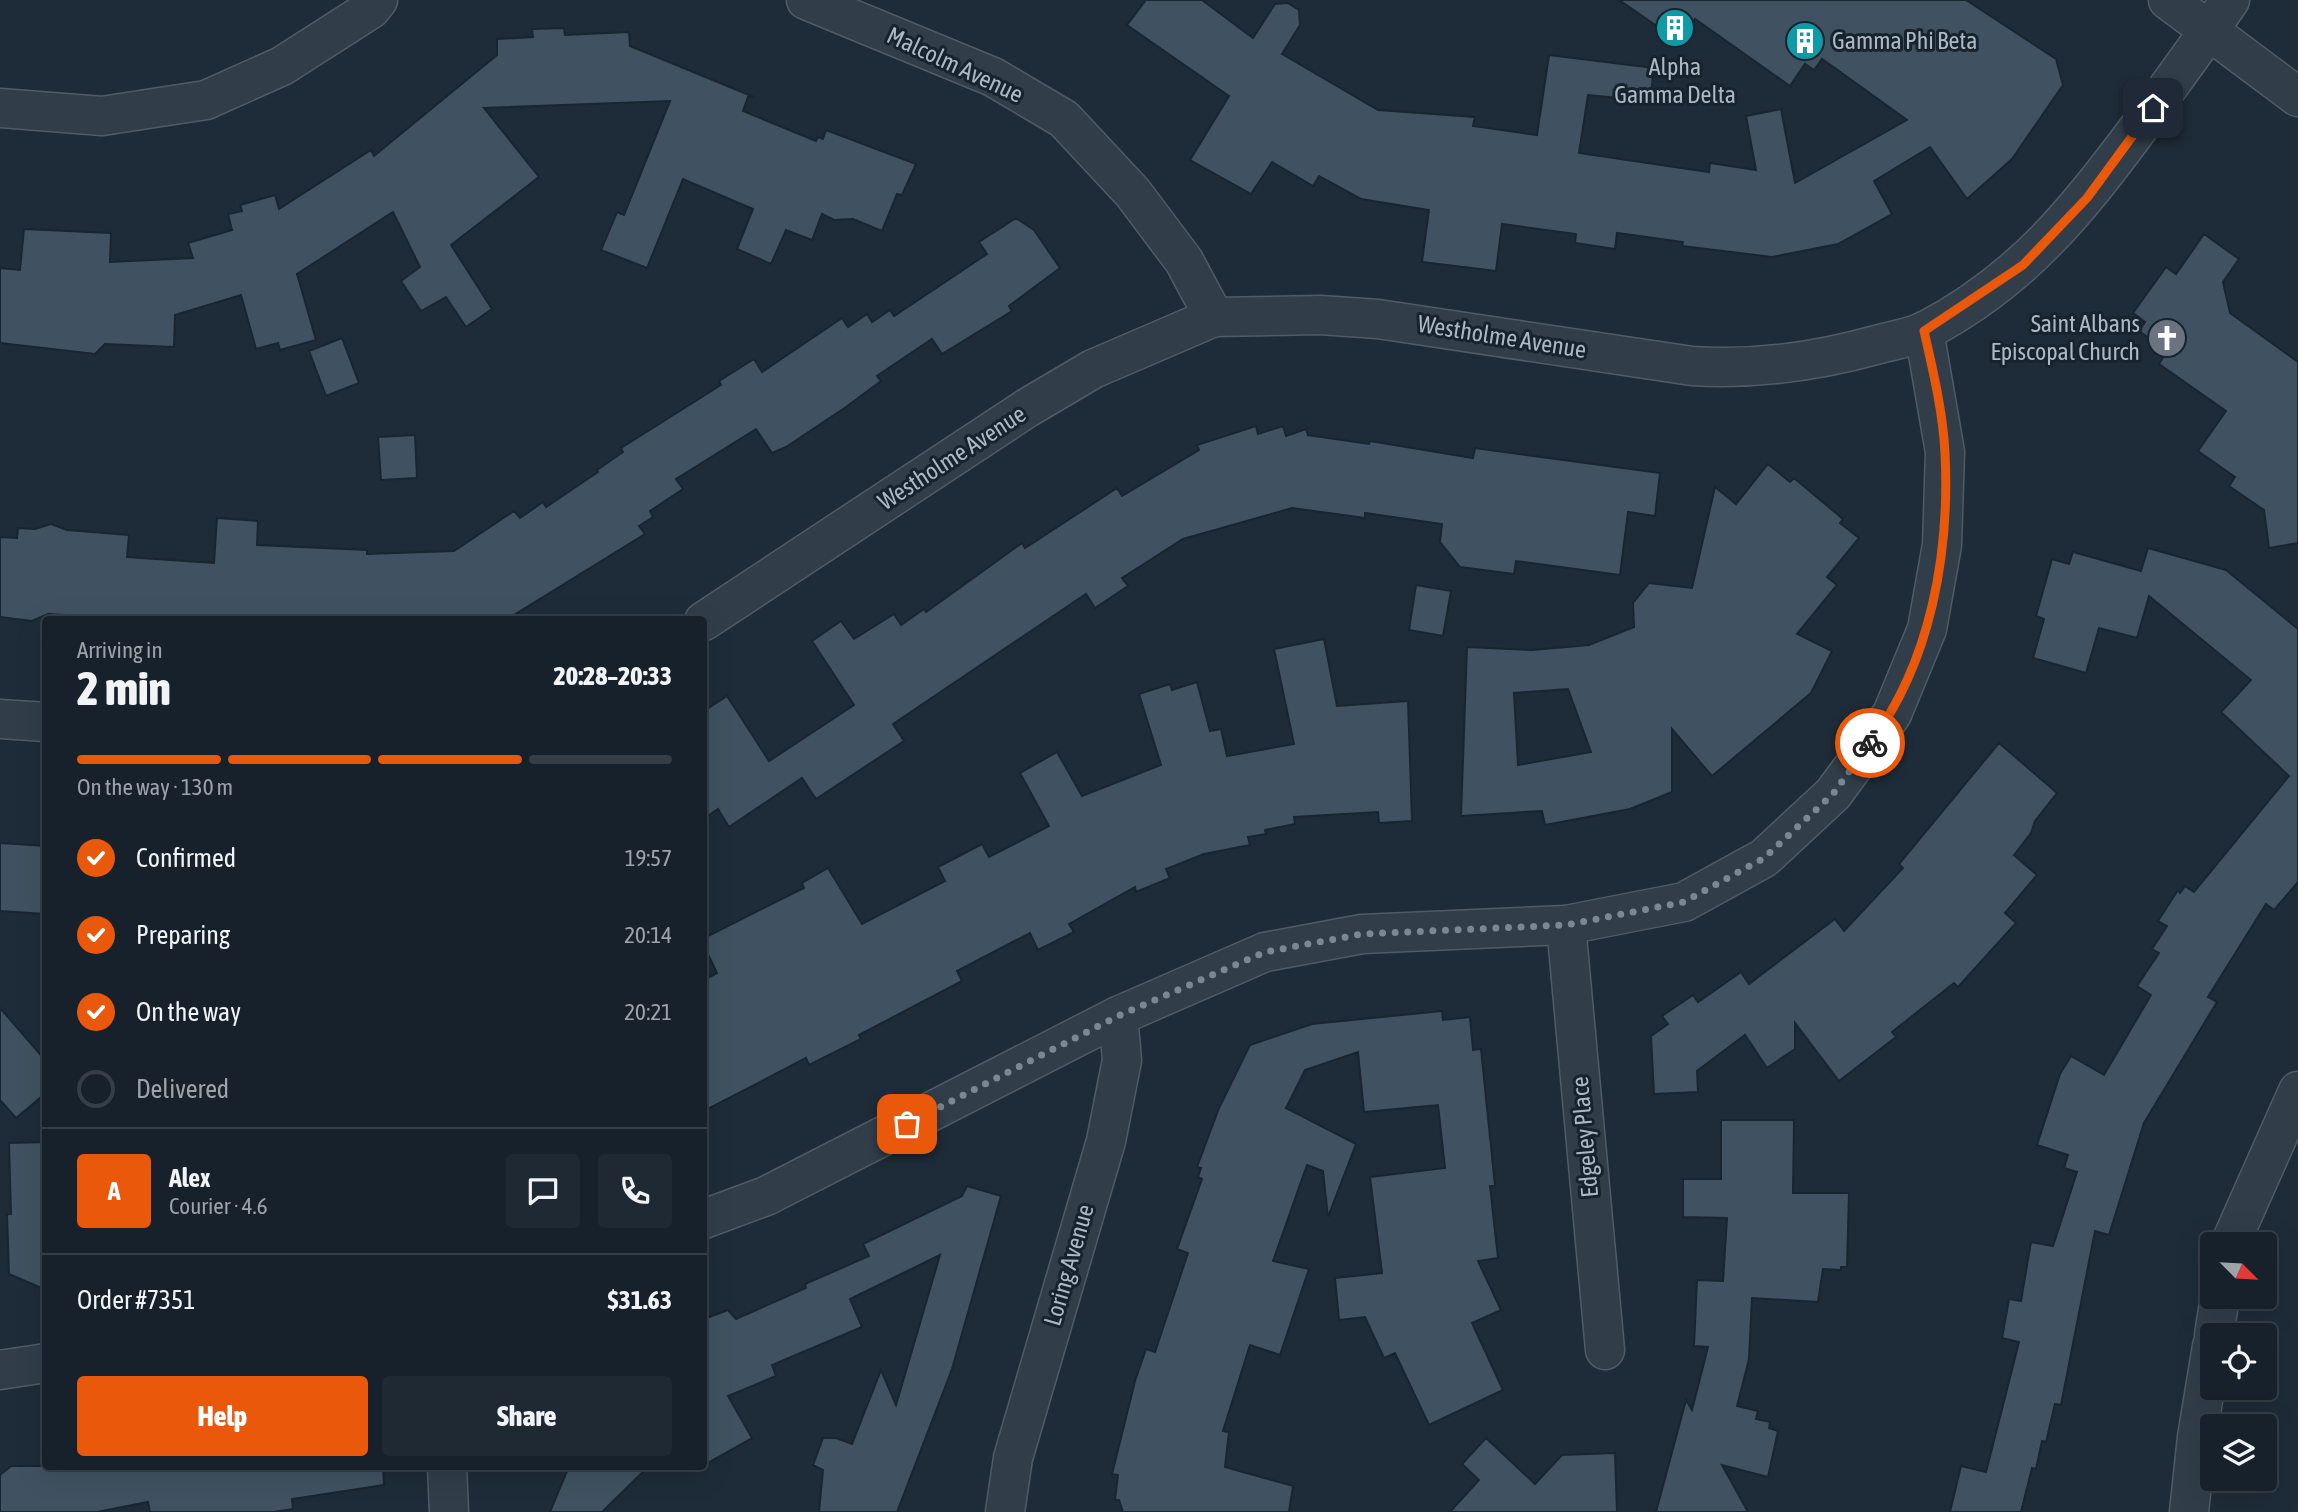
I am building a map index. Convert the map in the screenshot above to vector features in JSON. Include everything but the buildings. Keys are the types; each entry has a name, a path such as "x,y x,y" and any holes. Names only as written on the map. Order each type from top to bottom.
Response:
{"street":[{"path":"0,108 102,116 206,100 282,66 371,9 378,0"},
{"name":"Malcolm Avenue","path":"806,0 993,77 1064,119 1133,193 1184,261 1214,317"},
{"path":"2168,0 2219,15 2298,97"},
{"name":"Westholme Avenue","path":"707,619 1027,408 1093,369 1214,317 1320,315 1378,319 1692,366 1734,369 1775,367 1825,358 1924,331 2023,265 2055,233 2087,198 2219,15"},
{"path":"707,1218 766,1196 1118,1016 1265,952 1362,934 1566,925 1684,902 1764,858 1833,794 1892,714 1927,629 1942,545 1945,452 1924,331"},
{"path":"0,719 42,722"},
{"name":"Edgeley Place","path":"1566,925 1605,1350"},
{"name":"Loring Avenue","path":"1005,1512 1013,1458 1105,1141 1122,1060 1118,1016"},
{"path":"2235,1232 2298,1091"},
{"path":"0,1370 42,1364"},
{"path":"2189,1512 2203,1400"},
{"path":"447,1470 449,1512"}],"way so far":[{"path":"907,1124 1118,1016 1265,952 1362,934 1566,925 1684,902 1764,858 1833,794 1870,743"}],"place":[{"name":"Alpha Gamma Delta","path":"1675,28"},
{"name":"Gamma Phi Beta","path":"1805,41"},
{"name":"Saint Albans Episcopal Church","path":"2167,338"}],"route":[{"path":"1870,743 1892,714 1927,629 1942,545 1945,452 1924,331 1987,292 2023,265 2087,198 2153,108"}]}
